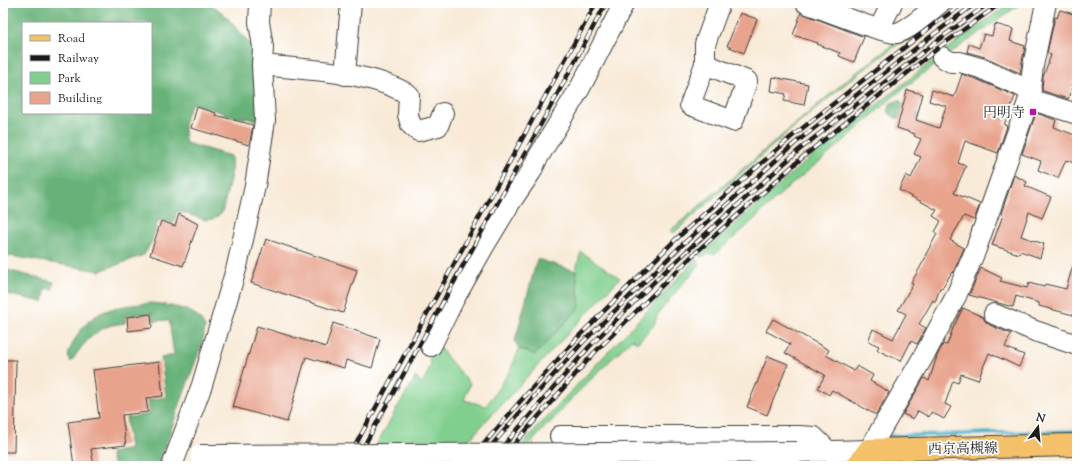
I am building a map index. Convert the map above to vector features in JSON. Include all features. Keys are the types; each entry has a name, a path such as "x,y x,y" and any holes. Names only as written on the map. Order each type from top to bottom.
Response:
{"main road":[{"name":"西京高槻線","path":"863,458 1077,445"}],"street":[{"path":"174,461 202,384 223,316 248,221 265,120 262,65 263,47 259,22 260,3"},
{"path":"345,74 351,3"},
{"path":"430,346 454,299 488,240 531,172 537,159 580,88 624,3"},
{"path":"705,64 705,44 720,3"},
{"path":"806,3 879,29 896,33 907,28 940,3"},
{"path":"879,29 892,3"},
{"path":"174,461 200,455 828,451 863,458 926,352 956,296 976,249 1030,95 1035,58 1046,3"},
{"path":"942,57 951,62 960,62 980,68 1030,95 1077,114"},
{"path":"262,65 345,74 380,82 397,88 409,95 408,115 410,126 418,131 438,126 443,113"},
{"path":"994,314 1035,331 1077,345"},
{"path":"560,436 799,436 814,437 828,451"}],"green space":[{"path":"3,3 210,3 225,15 253,48 259,120 236,117 192,103 187,113 184,127 186,143 231,156 232,171 222,213 213,219 206,220 177,211 173,224 163,220 158,221 151,243 144,255 100,271 3,255"},
{"path":"947,3 953,3 849,81 786,134 674,233 670,231 848,79"},
{"path":"1010,3 1022,3 945,57 894,96 837,147 786,189 715,254 709,254 701,257 699,256 807,160 946,50"},
{"path":"900,100 902,105 916,110 919,114 917,119 895,118 889,113 891,103"},
{"path":"581,252 620,278 485,422 447,466 365,466 416,377 423,384 431,364 429,360 437,345 470,384 464,400 486,406 510,371 519,349 535,354 580,307 576,269"},
{"path":"537,259 576,271 580,307 535,355 519,349 515,341"},
{"path":"696,259 700,264 658,314 654,325 637,343 632,339 573,397 511,466 504,466 540,424"},
{"path":"3,269 54,282 52,290 46,288 43,302 6,294 3,301"},
{"path":"152,303 178,308 195,314 205,327 203,340 158,466 114,466 110,453 130,449 126,418 150,414 148,400 166,397 161,358 174,355 169,320 153,321 152,313 125,316 125,323 115,324 103,328 92,336 71,362 68,354 79,333 95,316 115,308"}],"building":[{"path":"1060,10 1077,15 1074,27 1077,28 1077,52 1074,63 1077,64 1077,70 1068,99 1043,91 1042,89 1043,77 1051,55 1047,53 1055,17 1057,18"},
{"path":"740,13 757,19 744,53 727,46"},
{"path":"801,13 864,37 854,62 839,56 840,53 817,44 818,43 793,35"},
{"path":"995,24 1013,29 1010,41 1025,46 1020,73 985,57 967,52 969,44 979,48 984,34 992,36"},
{"path":"962,74 1015,96 1004,125 1007,126 998,153 965,141 958,163 966,166 954,193 980,204 974,220 964,216 950,240 964,248 953,273 952,272 942,288 940,288 935,302 933,300 919,324 926,328 917,344 911,341 901,361 877,350 879,346 868,341 873,329 893,339 906,314 898,310 913,284 911,283 926,257 925,256 937,234 935,232 941,221 933,216 937,210 899,190 906,175 911,178 921,157 914,154 921,139 914,136 915,134 897,128 907,90 923,94 916,120 939,128 946,106 929,101 932,90 954,97"},
{"path":"773,77 808,84 804,105 784,101 786,94 771,91"},
{"path":"197,107 216,113 215,115 253,125 249,145 191,128"},
{"path":"1036,113 1056,120 1054,127 1077,136 1077,164 1066,160 1058,178 1038,170 1041,161 1022,154"},
{"path":"1014,175 1027,182 1025,186 1051,197 1042,218 1029,212 1021,236 1044,244 1040,258 1020,251 1019,254 992,245 1003,215 1001,214"},
{"path":"179,214 198,224 183,266 150,255 161,221 175,226"},
{"path":"266,239 357,270 343,313 251,283"},
{"path":"1074,262 1077,262 1077,316 1039,306 1039,303 1016,296 1013,307 969,295 981,268 1002,278 1000,281 1027,288 1029,283 1044,287 1045,284 1066,289"},
{"path":"963,308 983,317 990,325 1011,334 1005,347 1024,355 1019,367 989,353 978,380 961,374 958,383 953,381 945,404 951,407 944,419 931,412 929,417 918,411 913,419 903,414 924,378 929,381 937,356 943,344 947,345 953,328"},
{"path":"151,314 152,328 128,331 127,317"},
{"path":"773,319 829,350 826,355 854,371 857,366 873,375 870,381 889,392 876,415 832,390 829,395 818,388 825,375 785,353 790,344 766,331"},
{"path":"333,323 380,339 372,368 346,360 344,368 306,357 287,422 233,407 257,326 326,347"},
{"path":"768,356 788,364 767,415 747,407"},
{"path":"3,360 16,360 14,452 3,452"},
{"path":"159,362 163,396 146,398 148,412 122,415 126,445 91,449 94,466 74,466 68,422 99,418 93,370"}],"waterway":[{"path":"886,436 1077,431"}],"railway":[{"path":"344,466 596,3"},
{"path":"353,466 606,3"},
{"path":"465,466 578,337 676,239 790,138 929,28 964,3"},
{"path":"474,466 583,342 682,245 794,144 934,34 976,3"},
{"path":"486,466 589,347 688,250 799,150 938,40 989,3"},
{"path":"495,466 594,353 693,255 804,156 942,45 1001,3"}],"place":[{"name":"円明寺","path":"1033,112"}]}
